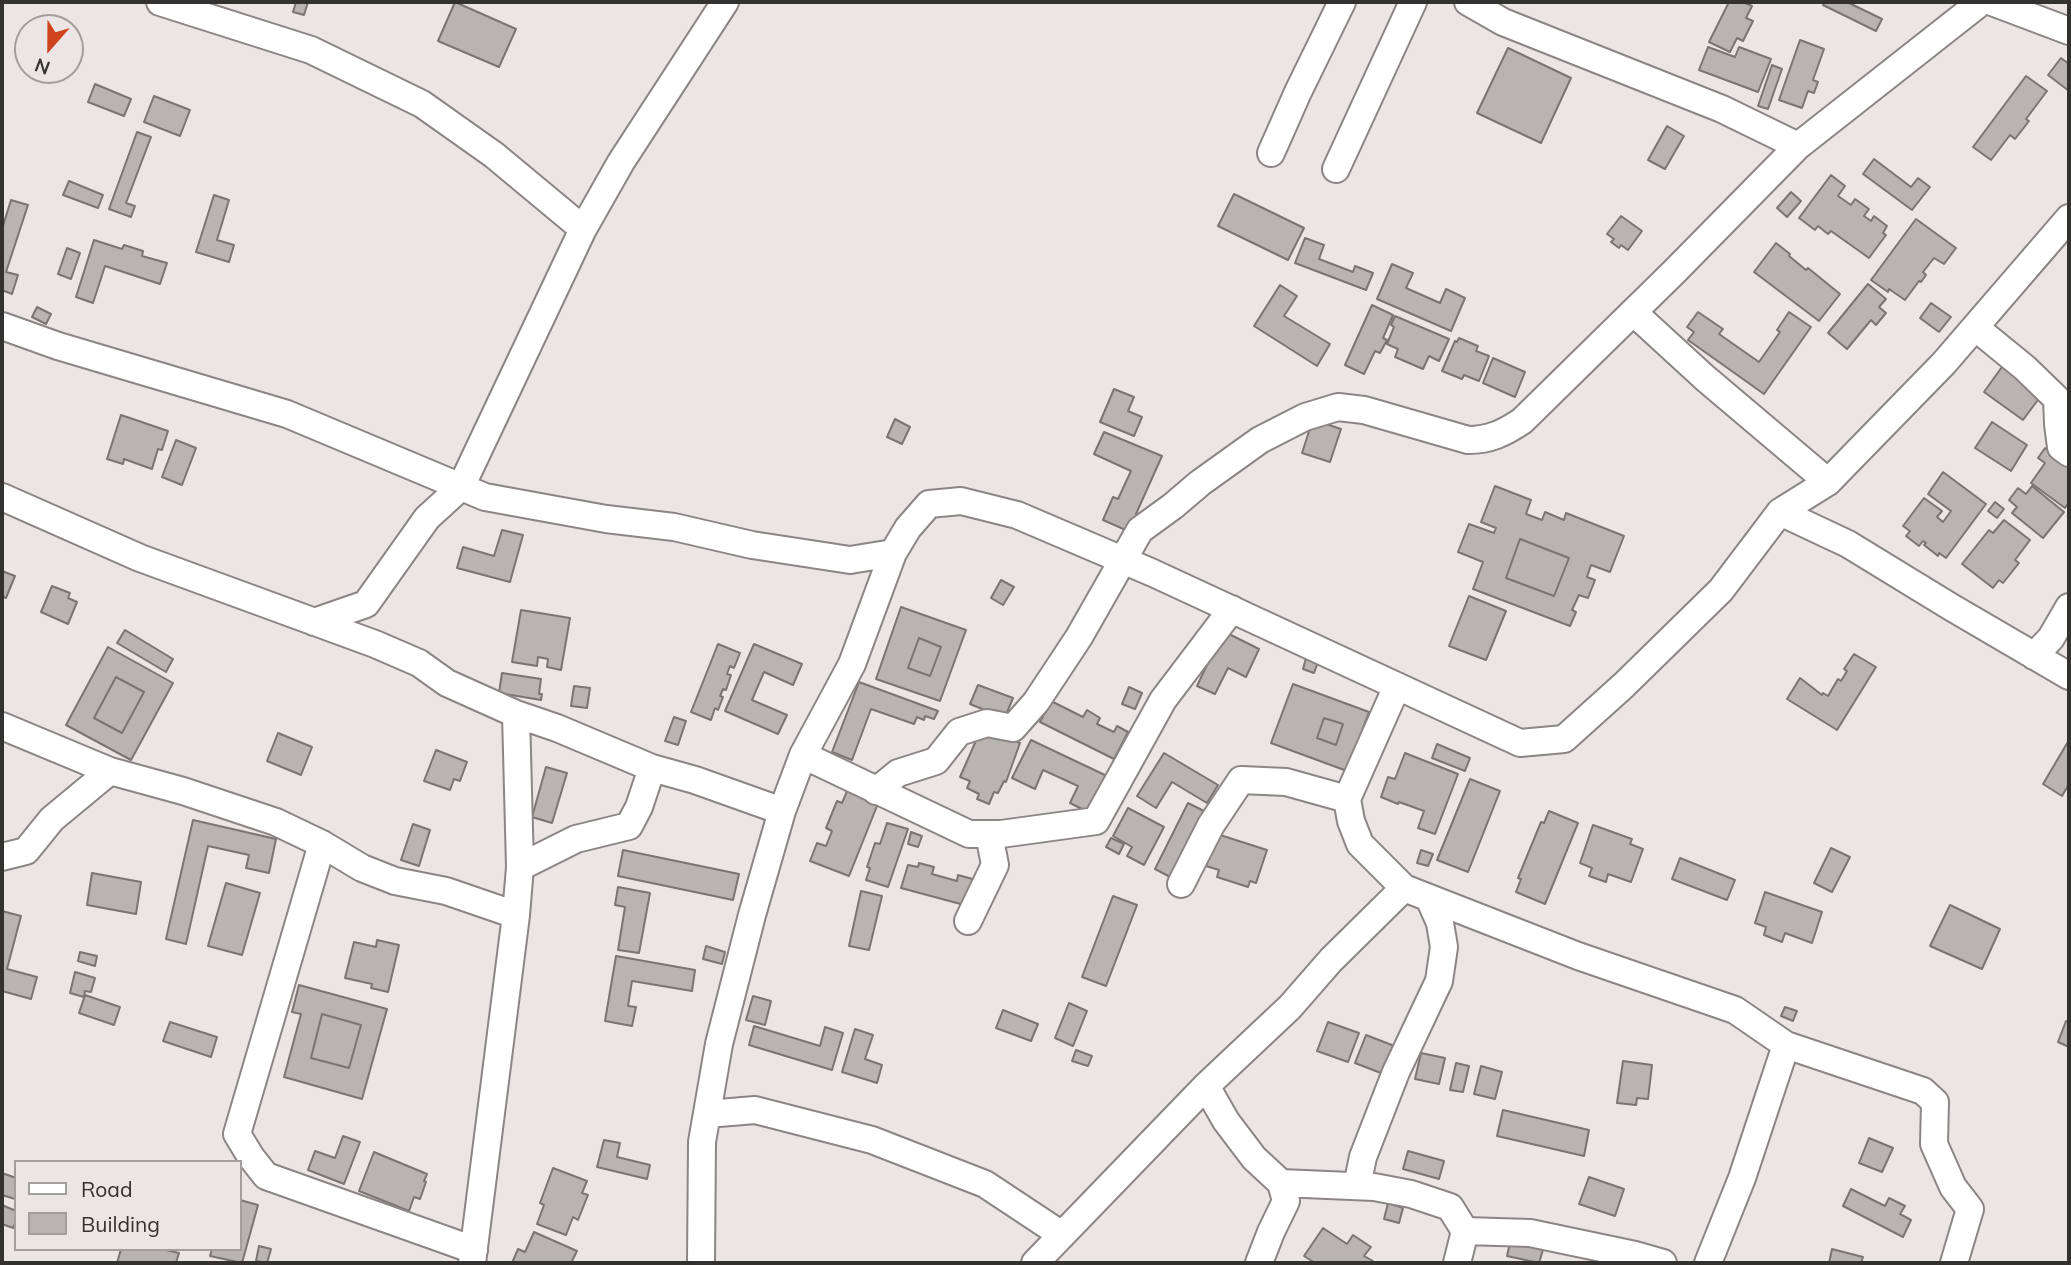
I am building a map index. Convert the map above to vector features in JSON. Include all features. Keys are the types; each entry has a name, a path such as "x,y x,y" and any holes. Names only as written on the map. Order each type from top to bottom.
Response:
{"street":[{"path":"160,2 311,50 422,104 494,155 583,229"},
{"path":"314,622 366,604 427,518 461,487 583,229 621,162 725,2"},
{"path":"1271,153 1342,2"},
{"path":"1336,169 1413,2"},
{"path":"1468,2 1509,12 1755,123 1798,146"},
{"path":"876,791 898,773 936,761 959,732 988,723 1013,728 1036,702 1079,637 1140,530 1260,440 1305,417 1338,407 1354,407 1468,440 1496,437 1522,421 1798,146 1981,2"},
{"path":"1992,2 2069,32"},
{"path":"701,1263 702,1142 719,1044 782,811 803,754 852,664 893,553 908,528 929,504 961,501 1017,515 1232,609 1520,743 1564,739 1624,685 1721,590 1780,512 1828,482 1944,363 2069,218"},
{"path":"1633,312 1705,378 1828,482"},
{"path":"2,326 58,346 287,414 485,496 606,519 674,527 752,545 850,559 893,553"},
{"path":"1976,328 2025,368 2057,399 2061,447 2069,453"},
{"path":"2,497 140,558 376,644 419,663 447,683 516,714 558,728 652,768 695,780 782,811"},
{"path":"1780,512 1848,544 2069,676"},
{"path":"2034,656 2051,638 2069,607"},
{"path":"803,754 969,834 1001,834 1096,821 1163,700 1232,609"},
{"path":"1397,686 1347,799 1351,821 1360,844 1404,888 1578,956 1735,1010 1786,1045 1923,1091 1935,1102 1934,1144 1953,1187 1970,1209 1954,1263"},
{"path":"323,844 237,1133 251,1157 267,1176 473,1257 520,867 516,714"},
{"path":"2,726 110,771 183,790 276,822 323,844 362,868 395,881 446,891 516,915"},
{"path":"520,867 576,839 629,826 639,807 652,768"},
{"path":"2,857 26,850 52,819 110,771"},
{"path":"1181,884 1210,825 1241,780 1286,782 1347,799"},
{"path":"968,921 995,865 989,834"},
{"path":"1035,1263 1206,1086 1290,1007 1331,960 1404,888"},
{"path":"1357,1186 1363,1157 1396,1072 1439,981 1444,947 1440,923 1429,898"},
{"path":"1708,1263 1742,1178 1786,1045"},
{"path":"1206,1086 1226,1121 1254,1158 1281,1183 1286,1201 1259,1263"},
{"path":"707,1114 755,1110 872,1140 985,1184 1062,1235"},
{"path":"1281,1183 1374,1187 1411,1194 1450,1207 1465,1231 1457,1263"},
{"path":"1465,1231 1530,1233 1663,1263"}],"building":[{"path":"296,2 308,2 304,15 293,12"},
{"path":"455,2 516,29 499,67 438,41"},
{"path":"1729,2 1743,2 1752,6 1746,18 1753,21 1743,41 1737,38 1730,52 1709,42"},
{"path":"1825,2 1847,2 1882,19 1876,31 1823,5"},
{"path":"1800,40 1824,49 1813,80 1818,82 1814,93 1808,91 1802,108 1779,100"},
{"path":"1708,47 1735,57 1739,47 1771,59 1758,92 1699,70"},
{"path":"1508,48 1571,78 1541,143 1477,113"},
{"path":"2061,58 2069,64 2069,91 2048,75"},
{"path":"1772,65 1782,69 1768,109 1758,106"},
{"path":"2026,76 2047,91 2015,139 2010,135 1991,160 1973,147"},
{"path":"95,84 131,99 124,116 88,102"},
{"path":"154,96 190,110 180,136 144,122"},
{"path":"1667,126 1684,136 1665,169 1648,160"},
{"path":"137,132 151,137 126,203 135,206 131,217 109,209"},
{"path":"1874,159 1911,187 1918,178 1930,187 1912,210 1863,174"},
{"path":"1831,175 1845,186 1838,196 1851,205 1855,199 1869,209 1864,216 1871,221 1874,216 1887,226 1883,233 1886,235 1869,258 1831,231 1828,234 1818,226 1815,230 1799,218"},
{"path":"69,181 103,195 98,208 63,195"},
{"path":"1791,192 1801,201 1787,217 1777,208"},
{"path":"1234,194 1304,228 1288,260 1218,226"},
{"path":"214,195 229,200 217,240 234,245 229,262 196,252"},
{"path":"11,200 28,205 6,272 18,275 12,294 2,290 2,229"},
{"path":"1621,216 1642,231 1628,250 1611,242 1614,239 1607,234"},
{"path":"1916,219 1956,248 1944,264 1934,258 1923,272 1926,275 1905,300 1871,280"},
{"path":"1305,238 1324,245 1319,259 1353,272 1355,266 1373,273 1366,290 1295,263"},
{"path":"94,240 122,249 124,245 143,251 142,256 167,263 160,284 105,266 93,303 76,297"},
{"path":"1776,243 1806,270 1808,268 1840,294 1819,321 1754,272"},
{"path":"67,248 80,253 71,279 58,274"},
{"path":"1392,264 1413,273 1406,288 1440,303 1446,289 1465,298 1451,331 1377,299"},
{"path":"1868,284 1886,299 1879,307 1886,313 1876,325 1871,320 1847,349 1828,333"},
{"path":"1280,285 1297,296 1284,316 1330,344 1317,366 1254,326"},
{"path":"1931,303 1951,317 1939,332 1920,318"},
{"path":"1372,305 1393,315 1383,338 1387,340 1380,353 1375,351 1364,374 1345,365"},
{"path":"37,307 51,314 46,324 32,317"},
{"path":"1698,312 1723,329 1719,334 1759,362 1780,332 1777,330 1789,312 1811,327 1764,394 1688,340 1694,332 1687,327"},
{"path":"1395,316 1449,339 1439,361 1429,356 1423,369 1395,357 1398,349 1387,344"},
{"path":"1459,338 1478,346 1476,351 1489,356 1479,381 1464,375 1462,379 1442,371 1455,341"},
{"path":"1493,358 1525,372 1515,397 1483,383"},
{"path":"2004,364 2043,393 2023,420 1984,392"},
{"path":"1114,389 1134,397 1128,411 1142,417 1134,436 1100,422"},
{"path":"121,415 168,431 162,450 158,449 152,469 124,459 123,464 107,459"},
{"path":"1314,416 1341,429 1330,462 1302,453"},
{"path":"895,419 910,427 902,444 887,437"},
{"path":"1992,422 2027,445 2011,471 1975,448"},
{"path":"1104,432 1162,456 1136,514 1139,515 1128,531 1103,520 1113,497 1118,499 1131,471 1094,454"},
{"path":"176,440 196,448 182,485 162,477"},
{"path":"2045,448 2069,465 2069,502 2065,508 2031,483 2045,463 2038,458"},
{"path":"1943,472 1986,504 1946,558 1939,553 1938,556 1924,545 1926,543 1923,541 1919,546 1906,536 1910,531 1903,526 1924,498 1942,511 1937,517 1943,522 1951,511 1928,494"},
{"path":"1495,486 1531,500 1526,514 1542,520 1545,512 1564,520 1566,513 1624,536 1610,572 1591,565 1587,577 1595,580 1588,598 1579,595 1572,610 1576,612 1570,626 1473,589 1483,562 1458,552 1469,524 1494,533 1496,528 1481,522","holes":["1520,539 1569,558 1554,596 1506,578"]},
{"path":"2032,486 2064,512 2043,538 2012,513 2017,507 2009,500 2018,488 2026,494"},
{"path":"1995,502 2004,509 1997,518 1988,511"},
{"path":"2004,520 2030,540 2015,560 2019,563 2003,583 1999,580 1993,588 1962,564 1989,530 1993,533"},
{"path":"502,530 523,535 510,582 457,568 463,547 494,556"},
{"path":"1520,539 1569,558 1554,596 1506,578"},
{"path":"2,571 15,576 6,598 2,596"},
{"path":"1001,580 1014,587 1003,605 991,598"},
{"path":"52,586 70,593 68,598 77,602 68,624 41,612"},
{"path":"1469,596 1506,611 1486,660 1449,646"},
{"path":"901,607 966,630 940,701 876,679","holes":["919,638 941,647 930,676 908,668"]},
{"path":"521,610 570,618 561,670 547,667 548,659 538,657 537,666 512,662"},
{"path":"125,630 173,659 166,672 117,643"},
{"path":"1223,631 1259,649 1246,677 1228,668 1215,694 1197,686"},
{"path":"919,638 941,647 930,676 908,668"},
{"path":"718,644 740,653 734,668 730,666 727,674 731,675 726,690 723,689 718,710 715,708 711,720 691,712"},
{"path":"754,644 802,664 793,685 764,672 752,700 787,715 778,734 725,711"},
{"path":"108,647 173,683 131,760 66,725","holes":["116,677 144,692 122,733 94,718"]},
{"path":"1854,654 1876,667 1837,730 1787,699 1800,678 1822,695 1823,693 1828,696 1838,679 1841,681 1847,671 1844,669"},
{"path":"1306,658 1318,662 1314,673 1303,669"},
{"path":"502,673 541,679 541,700 499,693"},
{"path":"116,677 144,692 122,733 94,718"},
{"path":"859,682 938,711 934,719 925,716 924,720 917,717 914,724 871,709 852,760 832,752"},
{"path":"1293,684 1369,712 1347,771 1271,743","holes":["1324,718 1343,724 1336,745 1317,738"]},
{"path":"978,685 1013,698 1003,722 997,715 970,704"},
{"path":"574,686 590,688 587,708 571,706"},
{"path":"1129,687 1142,693 1135,709 1122,704"},
{"path":"1051,701 1083,717 1087,710 1100,718 1097,724 1114,732 1117,726 1128,732 1114,759 1040,722"},
{"path":"674,717 686,721 678,745 665,741"},
{"path":"1324,718 1343,724 1336,745 1317,738"},
{"path":"982,727 1020,743 1006,782 1004,781 998,793 994,792 989,804 977,799 979,794 967,788 970,781 960,777"},
{"path":"278,733 312,747 301,775 267,761"},
{"path":"1031,740 1107,776 1090,813 1070,803 1078,786 1043,770 1035,789 1012,778"},
{"path":"2069,740 2069,784 2062,796 2043,784"},
{"path":"1437,744 1470,758 1465,771 1432,758"},
{"path":"436,750 467,762 460,781 454,779 450,790 424,781"},
{"path":"1164,753 1218,785 1207,803 1172,782 1156,808 1137,796"},
{"path":"1405,753 1458,774 1435,834 1418,828 1424,811 1381,797 1388,777 1395,779"},
{"path":"546,767 567,773 552,823 532,817"},
{"path":"1470,779 1500,791 1468,872 1437,860"},
{"path":"848,789 879,801 849,876 810,861 817,843 826,846 832,831 826,828 837,801 842,803"},
{"path":"1188,803 1208,813 1174,879 1155,869"},
{"path":"1128,808 1164,827 1144,865 1127,856 1132,847 1113,836"},
{"path":"1549,811 1578,823 1545,904 1516,892 1521,879 1518,878 1541,822 1544,823"},
{"path":"193,820 276,839 269,873 246,868 249,855 208,846 186,944 166,939"},
{"path":"887,823 908,829 888,887 866,880 870,868 867,867 875,843 880,844"},
{"path":"413,824 430,830 419,866 401,860"},
{"path":"1593,825 1632,839 1630,844 1643,849 1631,882 1608,874 1606,882 1589,876 1592,868 1580,863"},
{"path":"911,832 922,836 918,847 908,844"},
{"path":"1217,834 1267,850 1256,883 1250,881 1248,887 1217,877 1219,870 1206,866"},
{"path":"1111,838 1124,844 1119,854 1106,847"},
{"path":"1831,848 1850,857 1832,892 1814,883"},
{"path":"623,850 739,874 733,900 618,876"},
{"path":"1421,850 1433,854 1428,866 1417,863"},
{"path":"1680,858 1735,880 1727,900 1672,879"},
{"path":"919,863 934,867 932,874 957,881 958,875 976,880 968,906 901,888 908,865 918,867"},
{"path":"92,873 141,882 136,914 87,905"},
{"path":"226,883 260,893 242,955 208,946"},
{"path":"618,887 650,893 639,953 618,950 625,907 615,905"},
{"path":"861,891 882,896 869,950 849,946"},
{"path":"1765,892 1822,912 1812,943 1785,933 1782,942 1764,935 1766,927 1755,923"},
{"path":"1113,896 1137,905 1106,986 1082,977"},
{"path":"1950,905 2000,929 1982,969 1930,946"},
{"path":"2,911 21,916 7,969 37,977 31,999 2,991"},
{"path":"377,940 399,945 388,992 371,988 372,984 345,978 354,942 376,947"},
{"path":"706,946 725,952 722,964 703,959"},
{"path":"80,952 97,956 95,966 78,961"},
{"path":"616,956 695,970 692,991 632,981 628,1006 636,1007 632,1026 605,1021"},
{"path":"75,972 95,978 91,992 85,991 84,997 70,993"},
{"path":"299,985 387,1009 362,1099 284,1077 301,1014 292,1012","holes":["322,1014 361,1025 349,1068 311,1058"]},
{"path":"85,995 120,1007 114,1025 79,1013"},
{"path":"753,996 771,1001 765,1025 746,1020"},
{"path":"1069,1003 1087,1011 1073,1046 1055,1038"},
{"path":"1785,1007 1797,1011 1793,1021 1781,1016"},
{"path":"1003,1010 1038,1024 1031,1041 996,1028"},
{"path":"322,1014 361,1025 349,1068 311,1058"},
{"path":"2066,1021 2069,1023 2069,1047 2058,1042"},
{"path":"170,1022 217,1037 211,1057 163,1041"},
{"path":"1328,1022 1359,1033 1348,1062 1317,1051"},
{"path":"754,1026 820,1046 825,1027 843,1033 832,1070 749,1045"},
{"path":"855,1029 873,1035 865,1059 882,1065 877,1083 842,1072"},
{"path":"1366,1035 1397,1047 1386,1075 1355,1063"},
{"path":"1076,1050 1092,1056 1088,1066 1072,1061"},
{"path":"1421,1053 1445,1058 1439,1084 1415,1079"},
{"path":"1623,1061 1652,1065 1648,1099 1637,1098 1636,1105 1617,1103"},
{"path":"1456,1063 1469,1066 1463,1092 1450,1090"},
{"path":"1481,1066 1502,1072 1495,1099 1474,1094"},
{"path":"1503,1110 1589,1130 1584,1156 1497,1136"},
{"path":"343,1136 360,1142 344,1184 308,1170 315,1151 335,1158"},
{"path":"1869,1138 1893,1148 1882,1172 1859,1163"},
{"path":"604,1140 620,1143 617,1157 650,1165 647,1179 597,1167"},
{"path":"1408,1151 1444,1161 1439,1179 1403,1169"},
{"path":"374,1152 427,1174 420,1199 414,1197 409,1211 359,1191"},
{"path":"553,1168 587,1181 582,1193 588,1195 578,1220 573,1217 566,1235 537,1224 544,1205 540,1203"},
{"path":"2,1173 14,1177 14,1199 2,1195"},
{"path":"1589,1177 1624,1189 1615,1216 1579,1204"},
{"path":"1851,1189 1885,1206 1889,1198 1905,1206 1900,1214 1911,1220 1903,1237 1843,1206"},
{"path":"242,1201 258,1205 242,1263 210,1256 211,1251 242,1251"},
{"path":"1388,1203 1403,1208 1399,1223 1384,1219"},
{"path":"2,1205 14,1210 14,1226 13,1228 2,1224"},
{"path":"1323,1228 1347,1244 1353,1235 1371,1247 1364,1256 1373,1261 1315,1263 1304,1256"},
{"path":"534,1232 577,1251 571,1263 512,1263 518,1249 525,1252"},
{"path":"1512,1234 1545,1243 1539,1263 1507,1256"},
{"path":"259,1246 271,1249 267,1263 256,1261"},
{"path":"1832,1249 1863,1257 1861,1263 1829,1263"},
{"path":"120,1251 179,1253 176,1263 117,1263"}]}
